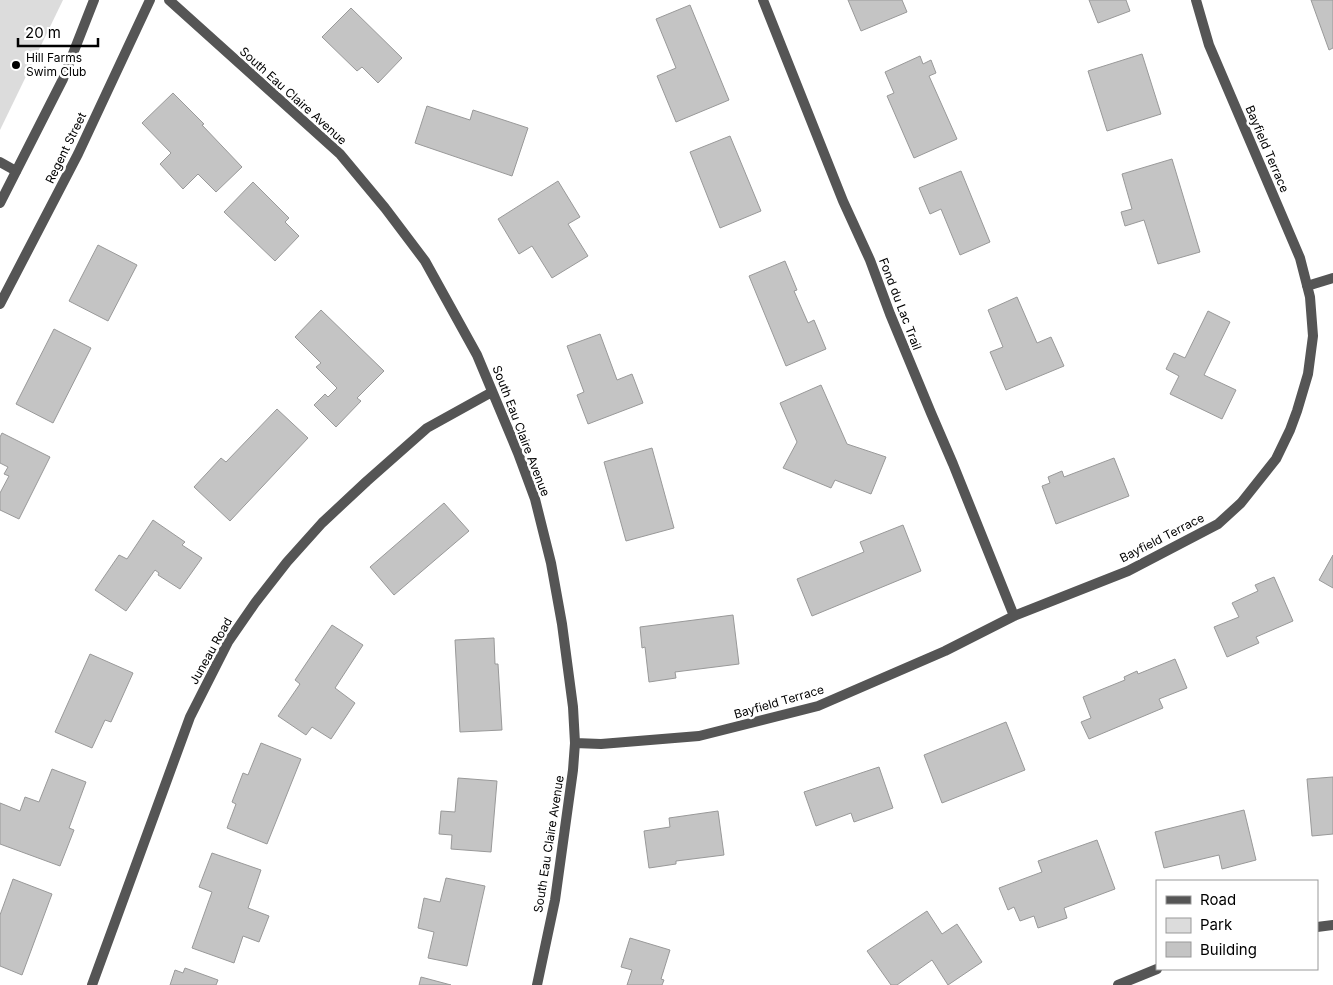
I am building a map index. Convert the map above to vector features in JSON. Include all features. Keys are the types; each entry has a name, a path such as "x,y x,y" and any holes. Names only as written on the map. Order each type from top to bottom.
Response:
{"street":[{"path":"0,203 63,79 94,0"},
{"name":"Regent Street","path":"0,304 78,154 150,0"},
{"name":"South Eau Claire Avenue","path":"169,0 340,154 385,208 425,261 478,355 518,452 535,499 551,563 562,624 576,743 555,900 537,985"},
{"name":"Fond du Lac Trail","path":"763,0 843,201 870,260 1014,616"},
{"name":"Bayfield Terrace","path":"576,743 601,744 698,736 818,706 945,651 1014,616 1128,571 1218,524 1241,503 1276,459 1297,410 1308,374 1313,336 1310,296 1300,258 1209,45 1196,0"},
{"path":"0,162 16,171"},
{"path":"1307,286 1333,278"},
{"name":"Juneau Road","path":"92,985 190,717 228,642 281,569 322,523 427,428 492,392"},
{"path":"1318,926 1333,924"},
{"path":"1118,985 1156,969"}],"green space":[{"name":"Hill Farms Swim Club","path":"0,0 63,0 0,130"}],"building":[{"path":"848,0 902,0 907,12 861,31"},
{"path":"1089,0 1126,0 1130,11 1098,23"},
{"path":"1311,0 1333,0 1333,48 1329,50"},
{"path":"690,5 729,100 676,122 657,76 676,68 656,19"},
{"path":"351,8 402,58 378,83 362,67 357,71 322,37"},
{"path":"1142,54 1161,114 1107,131 1088,71"},
{"path":"920,56 923,64 931,60 936,73 929,76 957,139 914,158 887,96 894,93 885,72"},
{"path":"173,93 204,124 202,125 242,167 216,192 198,174 183,189 160,164 171,153 142,123"},
{"path":"427,106 470,120 473,110 528,128 512,176 415,143"},
{"path":"730,136 761,211 720,228 690,152"},
{"path":"1172,159 1200,252 1158,264 1144,220 1125,226 1121,212 1132,209 1122,174"},
{"path":"961,171 990,242 960,255 941,209 930,214 919,188"},
{"path":"558,181 580,217 568,224 588,256 552,278 532,246 519,254 498,219"},
{"path":"253,182 289,218 285,222 299,236 275,261 224,212"},
{"path":"98,245 137,265 108,321 69,301"},
{"path":"785,261 797,290 794,291 808,323 814,320 826,349 786,366 749,276"},
{"path":"1017,297 1037,343 1051,337 1064,366 1006,390 990,352 1003,347 988,310"},
{"path":"321,310 384,371 357,398 361,401 336,427 314,405 325,394 328,397 337,388 316,367 321,363 295,337"},
{"path":"1208,311 1230,322 1204,375 1236,390 1222,419 1170,394 1179,376 1166,369 1174,353 1185,358"},
{"path":"54,329 91,348 53,423 16,404"},
{"path":"600,334 617,380 632,374 643,403 588,424 577,395 584,392 567,346"},
{"path":"821,385 847,444 886,457 871,494 835,480 831,488 783,468 797,442 780,403"},
{"path":"277,409 308,438 230,521 194,487 221,458 226,462"},
{"path":"2,433 50,457 19,519 0,510 0,493 9,476 4,474 8,467 0,463 0,437"},
{"path":"652,448 674,528 626,541 604,462"},
{"path":"1114,458 1129,496 1056,524 1042,486 1050,483 1048,477 1062,471 1064,477"},
{"path":"444,503 469,531 394,595 370,567"},
{"path":"153,520 185,542 182,545 202,558 180,589 158,575 159,573 155,570 126,611 95,590 119,555 127,559"},
{"path":"903,525 921,571 812,616 797,579 864,552 860,542"},
{"path":"1333,555 1333,588 1319,580"},
{"path":"1274,577 1293,621 1256,637 1259,643 1227,657 1214,627 1239,617 1232,603 1258,591 1255,585"},
{"path":"733,615 739,664 675,672 676,678 649,682 645,647 642,648 640,627"},
{"path":"332,625 363,645 335,688 355,703 331,739 312,727 306,735 278,716 300,684 295,680"},
{"path":"494,638 495,664 498,664 502,730 460,732 455,640"},
{"path":"90,654 133,673 111,722 105,720 92,748 55,732"},
{"path":"1175,659 1187,688 1159,699 1163,708 1089,739 1081,722 1091,718 1083,697 1125,680 1124,677 1137,671 1138,674"},
{"path":"1006,722 1025,770 942,803 924,755"},
{"path":"261,743 301,759 267,844 227,828 236,804 232,802 243,773 248,775"},
{"path":"879,767 893,808 854,822 851,813 816,826 804,792"},
{"path":"52,769 86,782 69,828 74,830 60,866 0,844 0,803 20,811 25,797 39,802"},
{"path":"1333,777 1333,834 1312,836 1307,779"},
{"path":"458,778 497,781 491,852 451,849 452,835 439,834 441,811 455,812"},
{"path":"1244,810 1256,860 1222,869 1219,855 1164,868 1155,832"},
{"path":"718,811 724,855 676,861 676,864 649,868 644,831 670,827 669,818"},
{"path":"1097,840 1115,889 1064,908 1067,918 1038,928 1034,916 1020,921 1014,907 1008,910 999,888 1042,872 1038,861"},
{"path":"212,853 261,870 248,908 269,916 259,942 243,936 234,963 192,948 212,892 199,887"},
{"path":"446,878 485,886 467,966 428,958 434,932 418,928 424,898 440,902"},
{"path":"13,879 52,894 22,975 0,966 0,915"},
{"path":"927,911 942,934 957,924 982,962 948,985 932,960 897,985 891,985 867,951"},
{"path":"630,938 670,950 661,979 664,980 662,985 627,985 632,970 621,967"},
{"path":"185,968 218,980 216,985 170,985 175,970 183,973"},
{"path":"421,977 451,985 419,985"}],"place":[{"name":"Hill Farms Swim Club","path":"16,65"}]}
